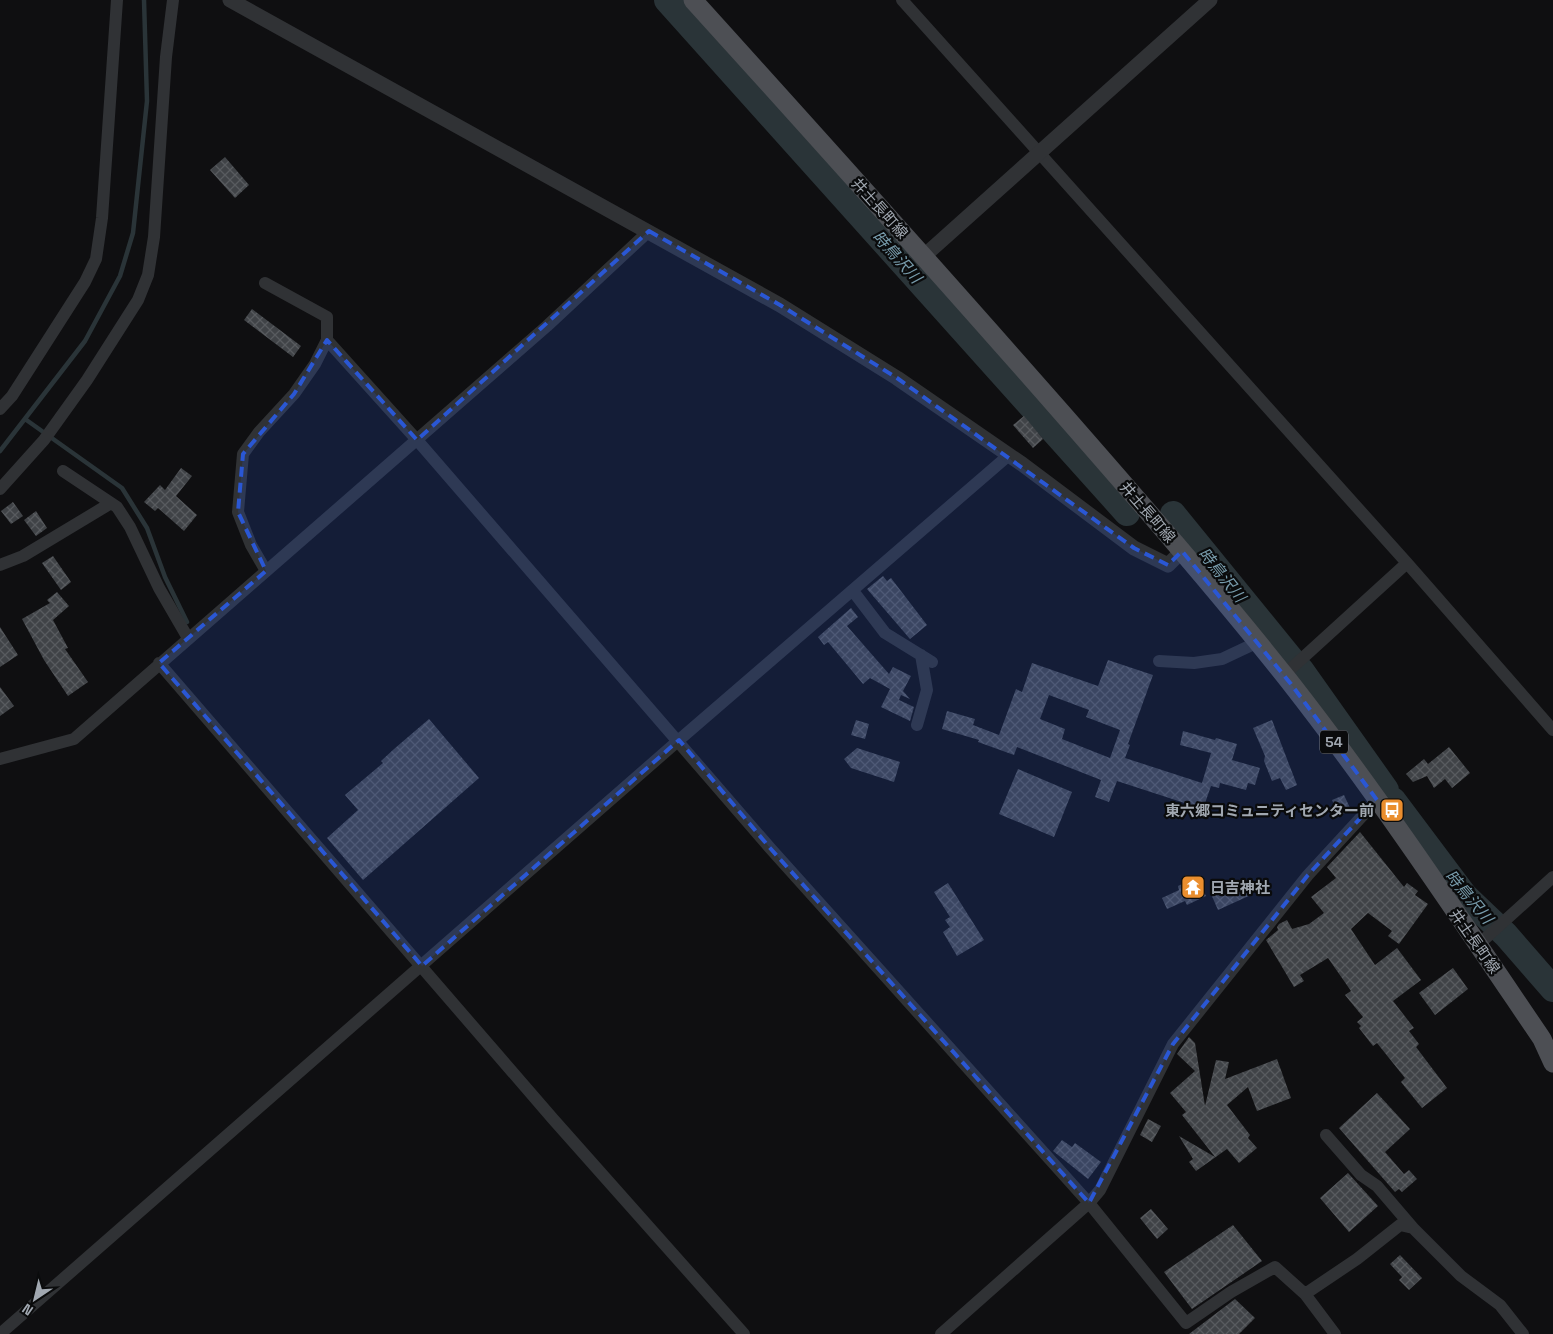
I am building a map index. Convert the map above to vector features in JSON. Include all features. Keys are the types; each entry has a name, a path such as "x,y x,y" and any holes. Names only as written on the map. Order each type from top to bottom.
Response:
{"main road":[{"name":"井土長町線","path":"693,0 924,256 1182,551 1258,642 1484,939 1542,1039 1553,1063"}],"street":[{"path":"0,409 12,396 85,282 96,259 102,218 117,0"},
{"path":"0,489 48,435 126,320 138,300 148,275 154,237 166,57 173,0"},
{"path":"230,0 780,305 897,378 1009,456 1134,548 1168,565 1182,551"},
{"path":"902,0 1407,563 1553,730"},
{"path":"924,256 1210,0"},
{"path":"0,759 74,739 417,440 546,326 649,231"},
{"path":"265,283 327,317 326,340 315,364 294,394 259,432 243,454 238,512 251,545 266,571"},
{"path":"326,340 417,440 679,740 770,848 1089,1204 1186,1323 1231,1292 1275,1268 1305,1294 1335,1334"},
{"path":"0,1334 679,740 1009,456"},
{"path":"63,471 117,507 130,527 159,588 188,638"},
{"path":"0,565 23,556 111,503"},
{"path":"1284,675 1407,563"},
{"path":"853,590 885,633 926,658 927,690 917,725"},
{"path":"1159,661 1194,664 1222,659 1258,642"},
{"path":"159,663 553,1119 744,1334"},
{"path":"941,1334 1089,1204 1100,1190 1173,1044 1308,875 1377,800"},
{"path":"1484,939 1553,877"},
{"path":"1326,1135 1361,1174 1378,1186 1413,1228 1460,1276 1500,1305 1523,1334"},
{"path":"1305,1294 1357,1259 1400,1225 1413,1228"}],"highlighted area":[{"path":"649,231 780,305 897,378 1134,548 1168,565 1182,551 1291,684 1377,800 1308,875 1173,1044 1089,1203 770,848 679,740 422,966 159,663 266,571 238,512 243,454 294,394 327,340 417,440"}],"building":[{"path":"225,157 249,185 235,198 210,170"},
{"path":"252,309 301,346 293,357 244,320"},
{"path":"1024,416 1043,439 1033,448 1013,425"},
{"path":"181,468 192,476 176,496 197,515 184,531 158,508 155,511 144,502 160,485 165,490"},
{"path":"13,502 23,516 11,524 1,511"},
{"path":"36,511 47,528 36,536 24,520"},
{"path":"53,556 71,582 61,590 42,563"},
{"path":"883,576 887,581 891,578 927,625 910,639 867,589"},
{"path":"57,592 69,606 53,620 68,648 65,649 88,682 68,696 44,660 22,619 50,603 47,600"},
{"path":"851,608 858,617 847,626 889,674 893,667 911,676 903,691 910,699 901,695 899,700 914,707 910,721 881,707 890,689 870,678 863,684 828,642 824,645 818,637"},
{"path":"0,627 18,655 0,667"},
{"path":"1108,660 1153,675 1128,744 1130,745 1125,758 1202,783 1211,753 1180,745 1183,731 1237,744 1232,760 1260,768 1255,785 1248,783 1246,790 1220,783 1219,788 1211,786 1203,809 1117,781 1109,802 1095,797 1101,780 1017,747 1014,755 978,742 979,740 942,729 947,711 975,719 973,725 999,735 1016,689 1022,692 1032,663 1098,686","holes":["1049,695 1089,710 1086,717 1120,730 1110,758 1062,739 1065,729 1040,719"]},
{"path":"0,687 14,706 0,716"},
{"path":"429,719 479,778 363,880 327,838 358,810 345,795 383,763 381,761"},
{"path":"856,720 869,724 865,739 851,735"},
{"path":"1272,720 1297,785 1286,790 1280,778 1272,781 1264,761 1265,756 1253,728"},
{"path":"1449,747 1470,773 1452,788 1445,779 1434,788 1427,776 1413,782 1406,774 1424,759 1428,764"},
{"path":"857,748 900,762 894,782 851,768 844,759"},
{"path":"1018,769 1072,792 1054,837 999,814"},
{"path":"1344,795 1351,810 1339,816 1332,800"},
{"path":"1360,832 1404,887 1407,883 1418,891 1415,895 1428,904 1399,944 1388,936 1392,931 1368,913 1351,929 1375,965 1397,948 1421,980 1393,1001 1414,1028 1409,1031 1419,1044 1416,1047 1447,1088 1422,1108 1401,1082 1405,1078 1377,1043 1373,1046 1359,1028 1361,1026 1357,1022 1363,1017 1345,995 1351,991 1328,958 1300,975 1304,981 1294,987 1266,940 1278,930 1279,924 1287,920 1292,929 1309,924 1324,913 1311,897 1336,878 1327,867"},
{"path":"1194,878 1196,883 1199,882 1206,896 1187,905 1185,901 1167,909 1162,898 1179,890 1178,886"},
{"path":"1245,878 1253,894 1218,910 1211,894"},
{"path":"948,883 984,940 957,956 943,932 950,927 945,920 950,917 934,892"},
{"path":"1453,968 1468,989 1435,1015 1419,993"},
{"path":"1189,1037 1195,1043 1205,1106 1216,1060 1229,1062 1225,1079 1277,1059 1291,1098 1257,1111 1248,1087 1227,1105 1250,1135 1248,1138 1257,1148 1239,1163 1227,1149 1196,1171 1189,1162 1193,1159 1179,1136 1215,1157 1182,1115 1186,1112 1170,1093 1195,1071 1177,1054"},
{"path":"1377,1093 1410,1129 1385,1152 1404,1174 1409,1170 1417,1179 1402,1192 1399,1189 1395,1192 1339,1128"},
{"path":"1148,1119 1161,1126 1152,1142 1140,1135"},
{"path":"1062,1140 1072,1147 1075,1143 1101,1162 1088,1179 1053,1151"},
{"path":"1348,1173 1378,1206 1349,1232 1320,1198"},
{"path":"1151,1209 1168,1229 1157,1239 1140,1218"},
{"path":"1233,1225 1262,1261 1192,1309 1164,1272"},
{"path":"1400,1255 1422,1278 1409,1290 1399,1280 1402,1277 1390,1264"},
{"path":"1235,1299 1255,1318 1239,1334 1189,1334"}],"waterway":[{"path":"0,451 85,341 120,276 133,233 147,101 144,0"},
{"name":"時鳥沢川","path":"667,0 1127,513"},
{"path":"25,419 122,488 147,528 165,577 187,622"},
{"name":"時鳥沢川","path":"1173,514 1291,659"},
{"name":"時鳥沢川","path":"1301,670 1386,790"},
{"name":"時鳥沢川","path":"1393,800 1465,896 1506,935 1553,989"}],"place":[{"name":"東六郷コミュニティセンター前","path":"1392,810"},
{"name":"日吉神社","path":"1193,887"}]}
